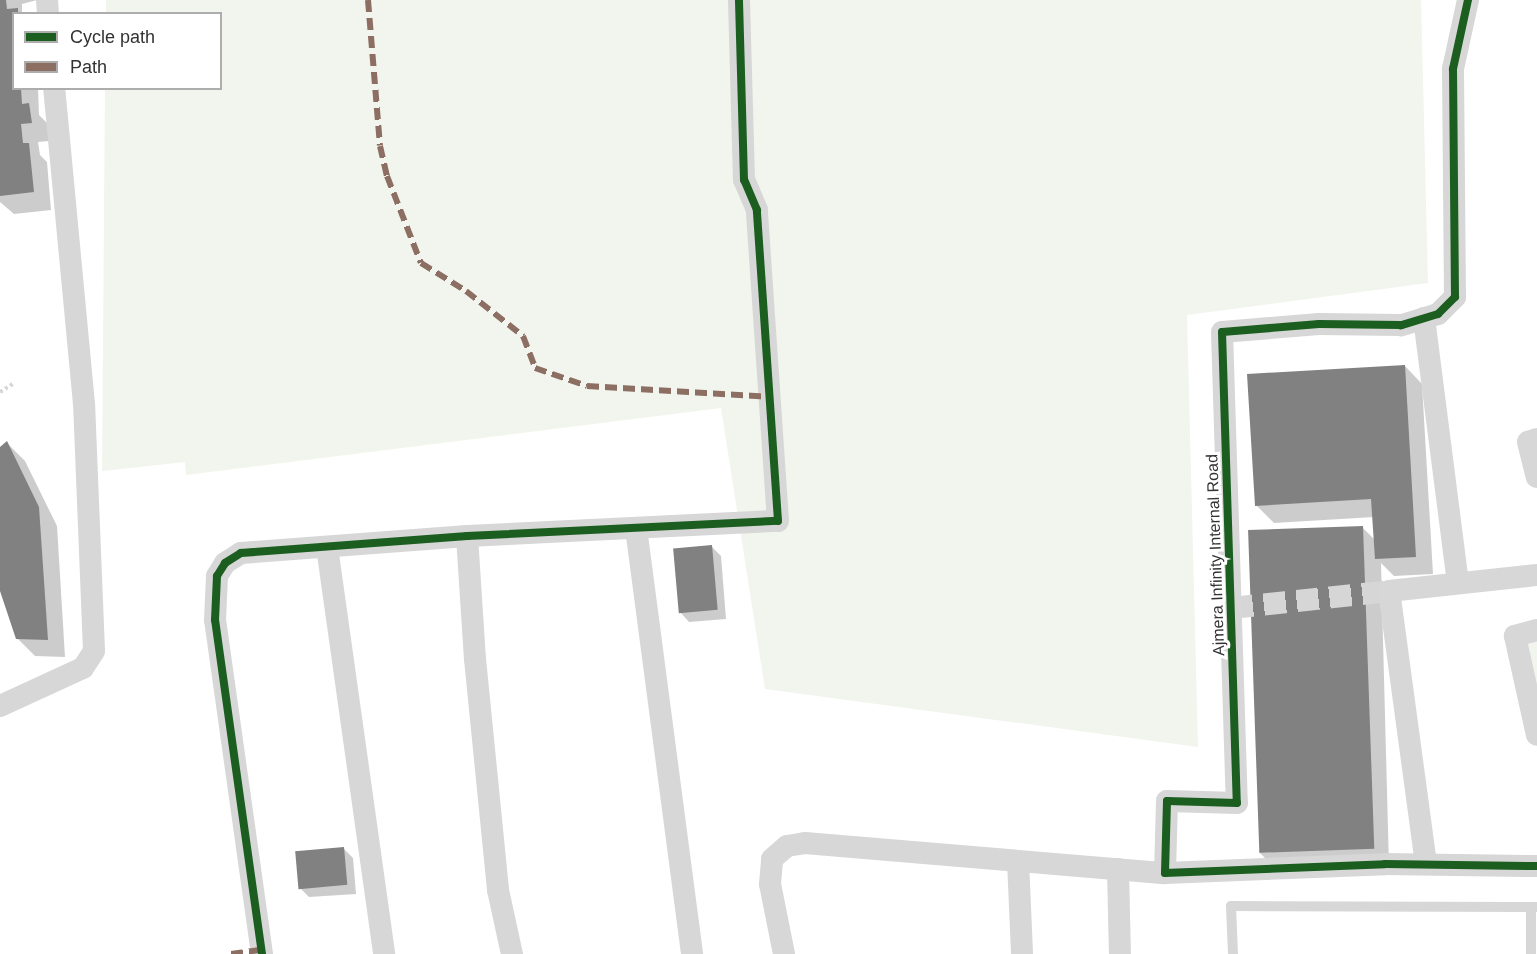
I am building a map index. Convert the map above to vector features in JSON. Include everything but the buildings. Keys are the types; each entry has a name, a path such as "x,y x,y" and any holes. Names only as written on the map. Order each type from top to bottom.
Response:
{"street":[{"path":"261,954 215,620 217,576 225,563 241,553 467,536 778,521 758,210 744,180 739,0"},
{"name":"Ajmera Infinity Internal Road","path":"1165,873 1167,801 1237,803 1222,332 1319,324 1401,324 1438,314 1455,297 1453,69 1468,0"},
{"path":"0,706 83,668 94,651 84,404 54,90"},
{"path":"1424,318 1458,584"},
{"path":"1537,439 1528,442 1537,477"},
{"path":"636,528 692,954"},
{"path":"467,536 475,658 498,890 512,954"},
{"path":"327,547 384,954"},
{"path":"1426,864 1389,591 1537,575"},
{"path":"1537,630 1515,636 1537,735"},
{"path":"784,954 770,884 772,859 788,846 805,843 1165,873 1426,864 1537,866"},
{"path":"1017,861 1022,954"},
{"path":"1118,869 1120,954"}],"lane":[{"path":"1233,954 1231,906 1534,907 1531,954"}],"path":[{"path":"0,392 13,384"}],"shaded area":[{"path":"106,0 1421,0 1428,283 1187,315 1198,747 765,689 721,408 186,475 185,462 102,471 105,90 222,90 222,12 106,12"},
{"path":"1537,636 1537,713 1518,641"}],"tunnel":[{"path":"1231,608 1389,591"}],"marked path":[{"path":"368,0 380,146 387,176 421,263 466,291 523,336 535,368 587,386 770,397"},
{"path":"231,954 261,950"}],"cycle path":[{"path":"262,954 215,620 217,576 225,563 241,553 467,536 778,521 757,210 744,180 739,0"},
{"path":"1468,0 1453,69 1455,297 1438,314 1401,325 1319,324 1222,332 1237,803 1167,801 1165,873 1385,864 1537,866"}]}
